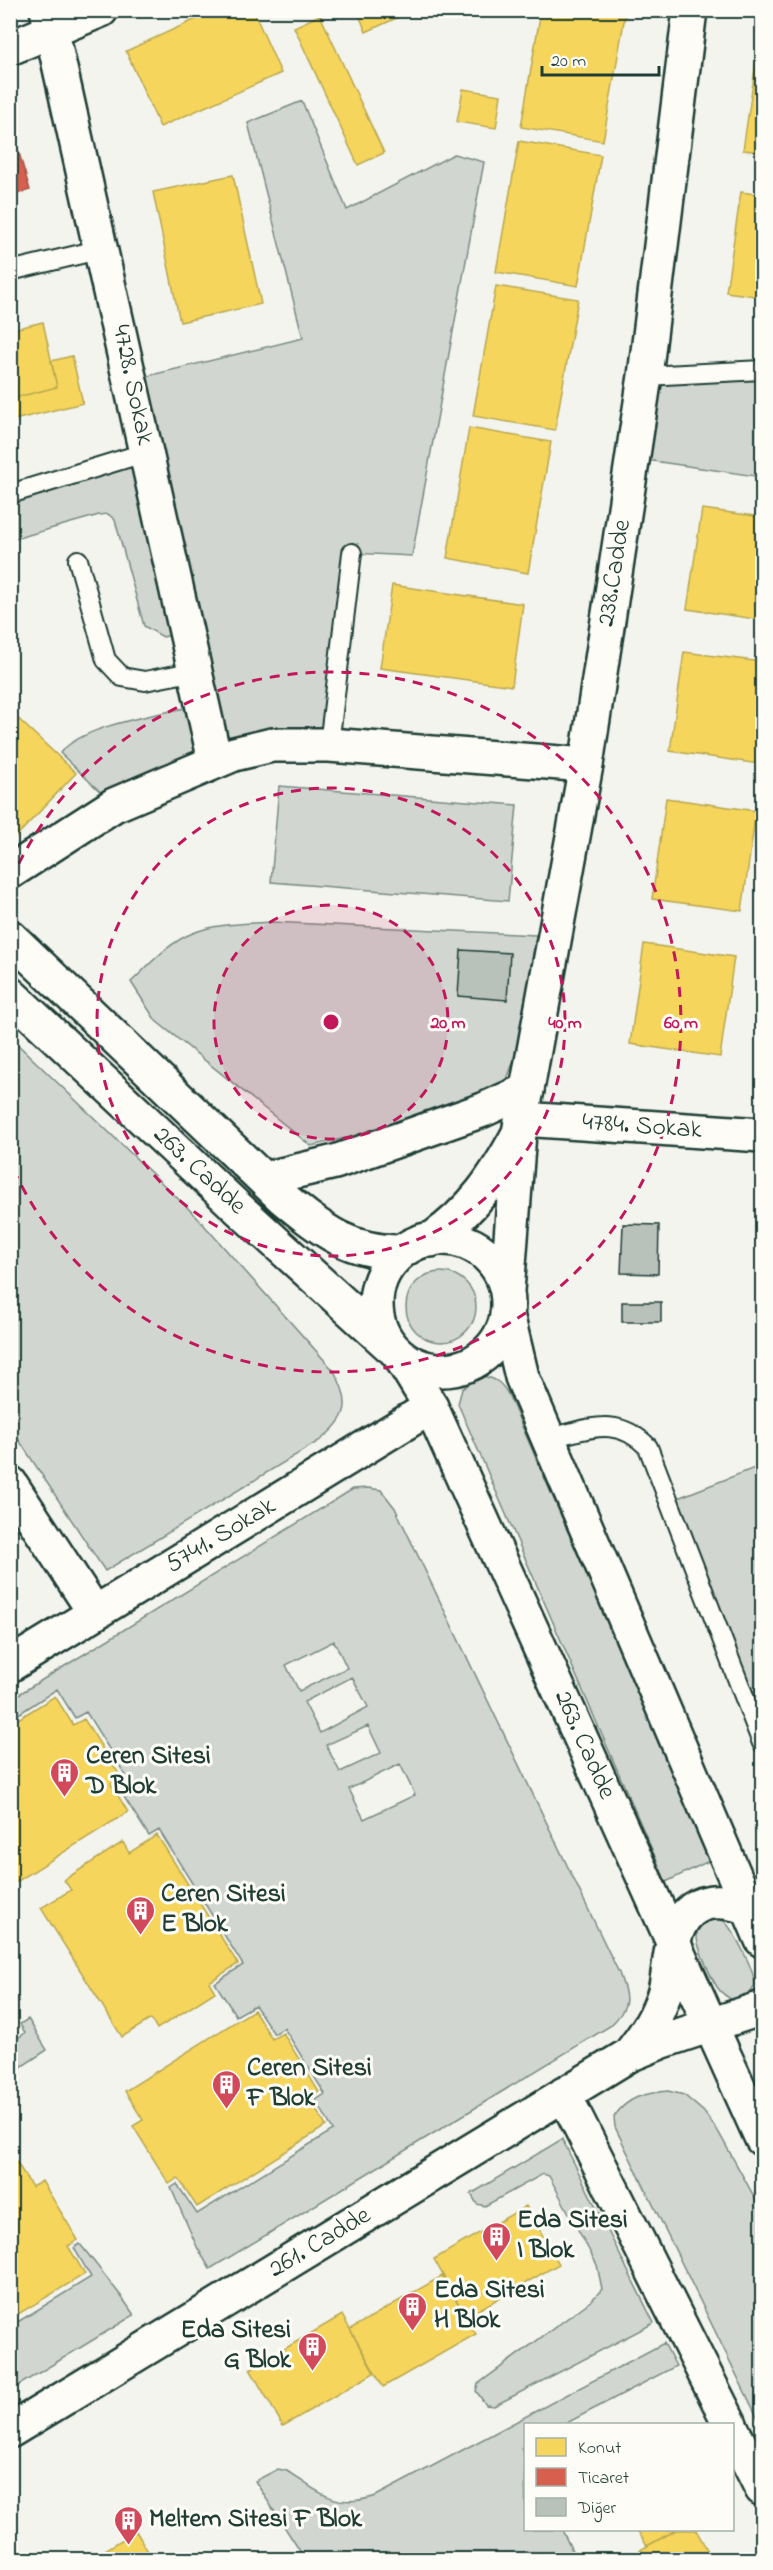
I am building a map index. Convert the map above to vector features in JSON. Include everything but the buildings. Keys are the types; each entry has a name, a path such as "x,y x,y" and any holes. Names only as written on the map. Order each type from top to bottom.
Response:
{"street":[{"path":"10,48 50,21 101,10"},
{"name":"238.Cadde","path":"522,1114 586,765 645,376 690,10"},
{"name":"4728. Sokak","path":"50,21 215,761"},
{"path":"10,872 114,805 215,761 250,749 272,745 329,745 586,765"},
{"path":"10,937 264,1179 314,1223 357,1247 377,1252 400,1252"},
{"name":"263. Cadde","path":"10,993 238,1208 394,1350 431,1407 762,2139"},
{"path":"264,1179 336,1161 483,1110 522,1114"},
{"path":"431,1240 453,1224 474,1204 491,1181 522,1114"},
{"path":"522,1114 507,1303 500,1336 485,1354 466,1366 446,1371 425,1369 405,1360 394,1350 380,1328 376,1308 378,1287 386,1268 400,1252 418,1242 441,1238 464,1241 484,1252 499,1270 507,1303 522,1377 755,1910 762,1940"},
{"name":"4784. Sokak","path":"522,1114 762,1135"},
{"name":"5741. Sokak","path":"10,1665 431,1407"},
{"path":"10,1484 95,1613"},
{"name":"261. Cadde","path":"629,2055 649,2030 658,2012 665,1992 673,1942 680,1923 691,1910 705,1903 734,1902 755,1910"},
{"name":"261. Cadde","path":"10,2432 629,2055 762,2008"},
{"path":"564,2094 729,2423"},
{"path":"734,2433 762,2488"}],"lane":[{"path":"10,271 102,249"},
{"path":"645,376 762,370"},
{"path":"10,494 147,452"},
{"path":"329,745 352,553"},
{"path":"78,560 106,660 122,677 145,681 196,671"},
{"path":"548,1438 606,1426 623,1428 634,1433 648,1447 762,1743"}],"shaded area":[{"path":"302,101 347,210 454,154 484,162 412,556 352,553 329,745 114,805 60,753 87,734 106,727 202,704 186,632 163,637 144,626 115,520 108,514 11,540 11,494 147,452 131,380 303,338 248,123"},
{"path":"762,370 762,477 633,458 645,376"},
{"path":"279,786 517,805 508,901 271,882"},
{"path":"271,922 536,935 520,1044 503,1090 385,1129 311,1146 156,1021 131,982 168,948 193,933 221,926"},
{"path":"11,1038 195,1215 334,1371 340,1382 345,1401 342,1417 337,1425 319,1441 105,1571 11,1428"},
{"path":"441,1272 460,1278 470,1288 476,1307 470,1326 460,1336 441,1342 422,1336 412,1326 406,1307 412,1288 422,1278"},
{"path":"481,1376 497,1381 508,1394 711,1860 666,1882 458,1404 462,1389"},
{"path":"762,1465 762,1688 744,1695 670,1501"},
{"path":"353,1489 381,1490 395,1508 619,1973 626,2001 622,2013 610,2026 210,2269 198,2249 171,2188 177,2184 197,2214 333,2130 316,2100 325,2094 284,2028 274,2034 255,2005 236,2016 215,1983 243,1965 159,1830 149,1836 117,1786 128,1779 86,1712 75,1718 57,1689 11,1719 11,1699","holes":["334,1641 347,1668 299,1691 286,1665","352,1677 368,1707 320,1733 304,1702","368,1726 381,1753 340,1772 326,1745","400,1764 415,1795 364,1819 349,1789"]},
{"path":"712,1916 729,1927 752,1973 753,1990 735,2001 725,1996 717,1987 698,1945 699,1927"},
{"path":"28,2019 47,2050 15,2071 11,2064 11,2043 25,2033 20,2024"},
{"path":"668,2091 684,2095 704,2112 719,2133 762,2211 762,2427 615,2127 614,2117 625,2105 637,2097"},
{"path":"562,2139 654,2323 494,2406 486,2405 476,2391 478,2384 592,2300 602,2289 597,2265 549,2176 543,2174 485,2206 477,2204 471,2194"},
{"path":"80,2244 134,2315 11,2390 11,2326 91,2277 74,2248"},
{"path":"664,2343 676,2366 567,2423 524,2423 524,2446 521,2448 524,2455 524,2531 562,2531 576,2559 305,2559 255,2481 278,2469 287,2471 318,2492 338,2500 362,2500 376,2496"}],"place":[{"name":"Ceren Sitesi D Blok","path":"65,1798"},
{"name":"Ceren Sitesi E Blok","path":"140,1936"},
{"name":"Ceren Sitesi F Blok","path":"226,2110"},
{"name":"Eda Sitesi I Blok","path":"496,2262"},
{"name":"Eda Sitesi H Blok","path":"413,2332"},
{"name":"Eda Sitesi G Blok","path":"312,2372"},
{"name":"Meltem Sitesi F Blok","path":"128,2546"}]}
